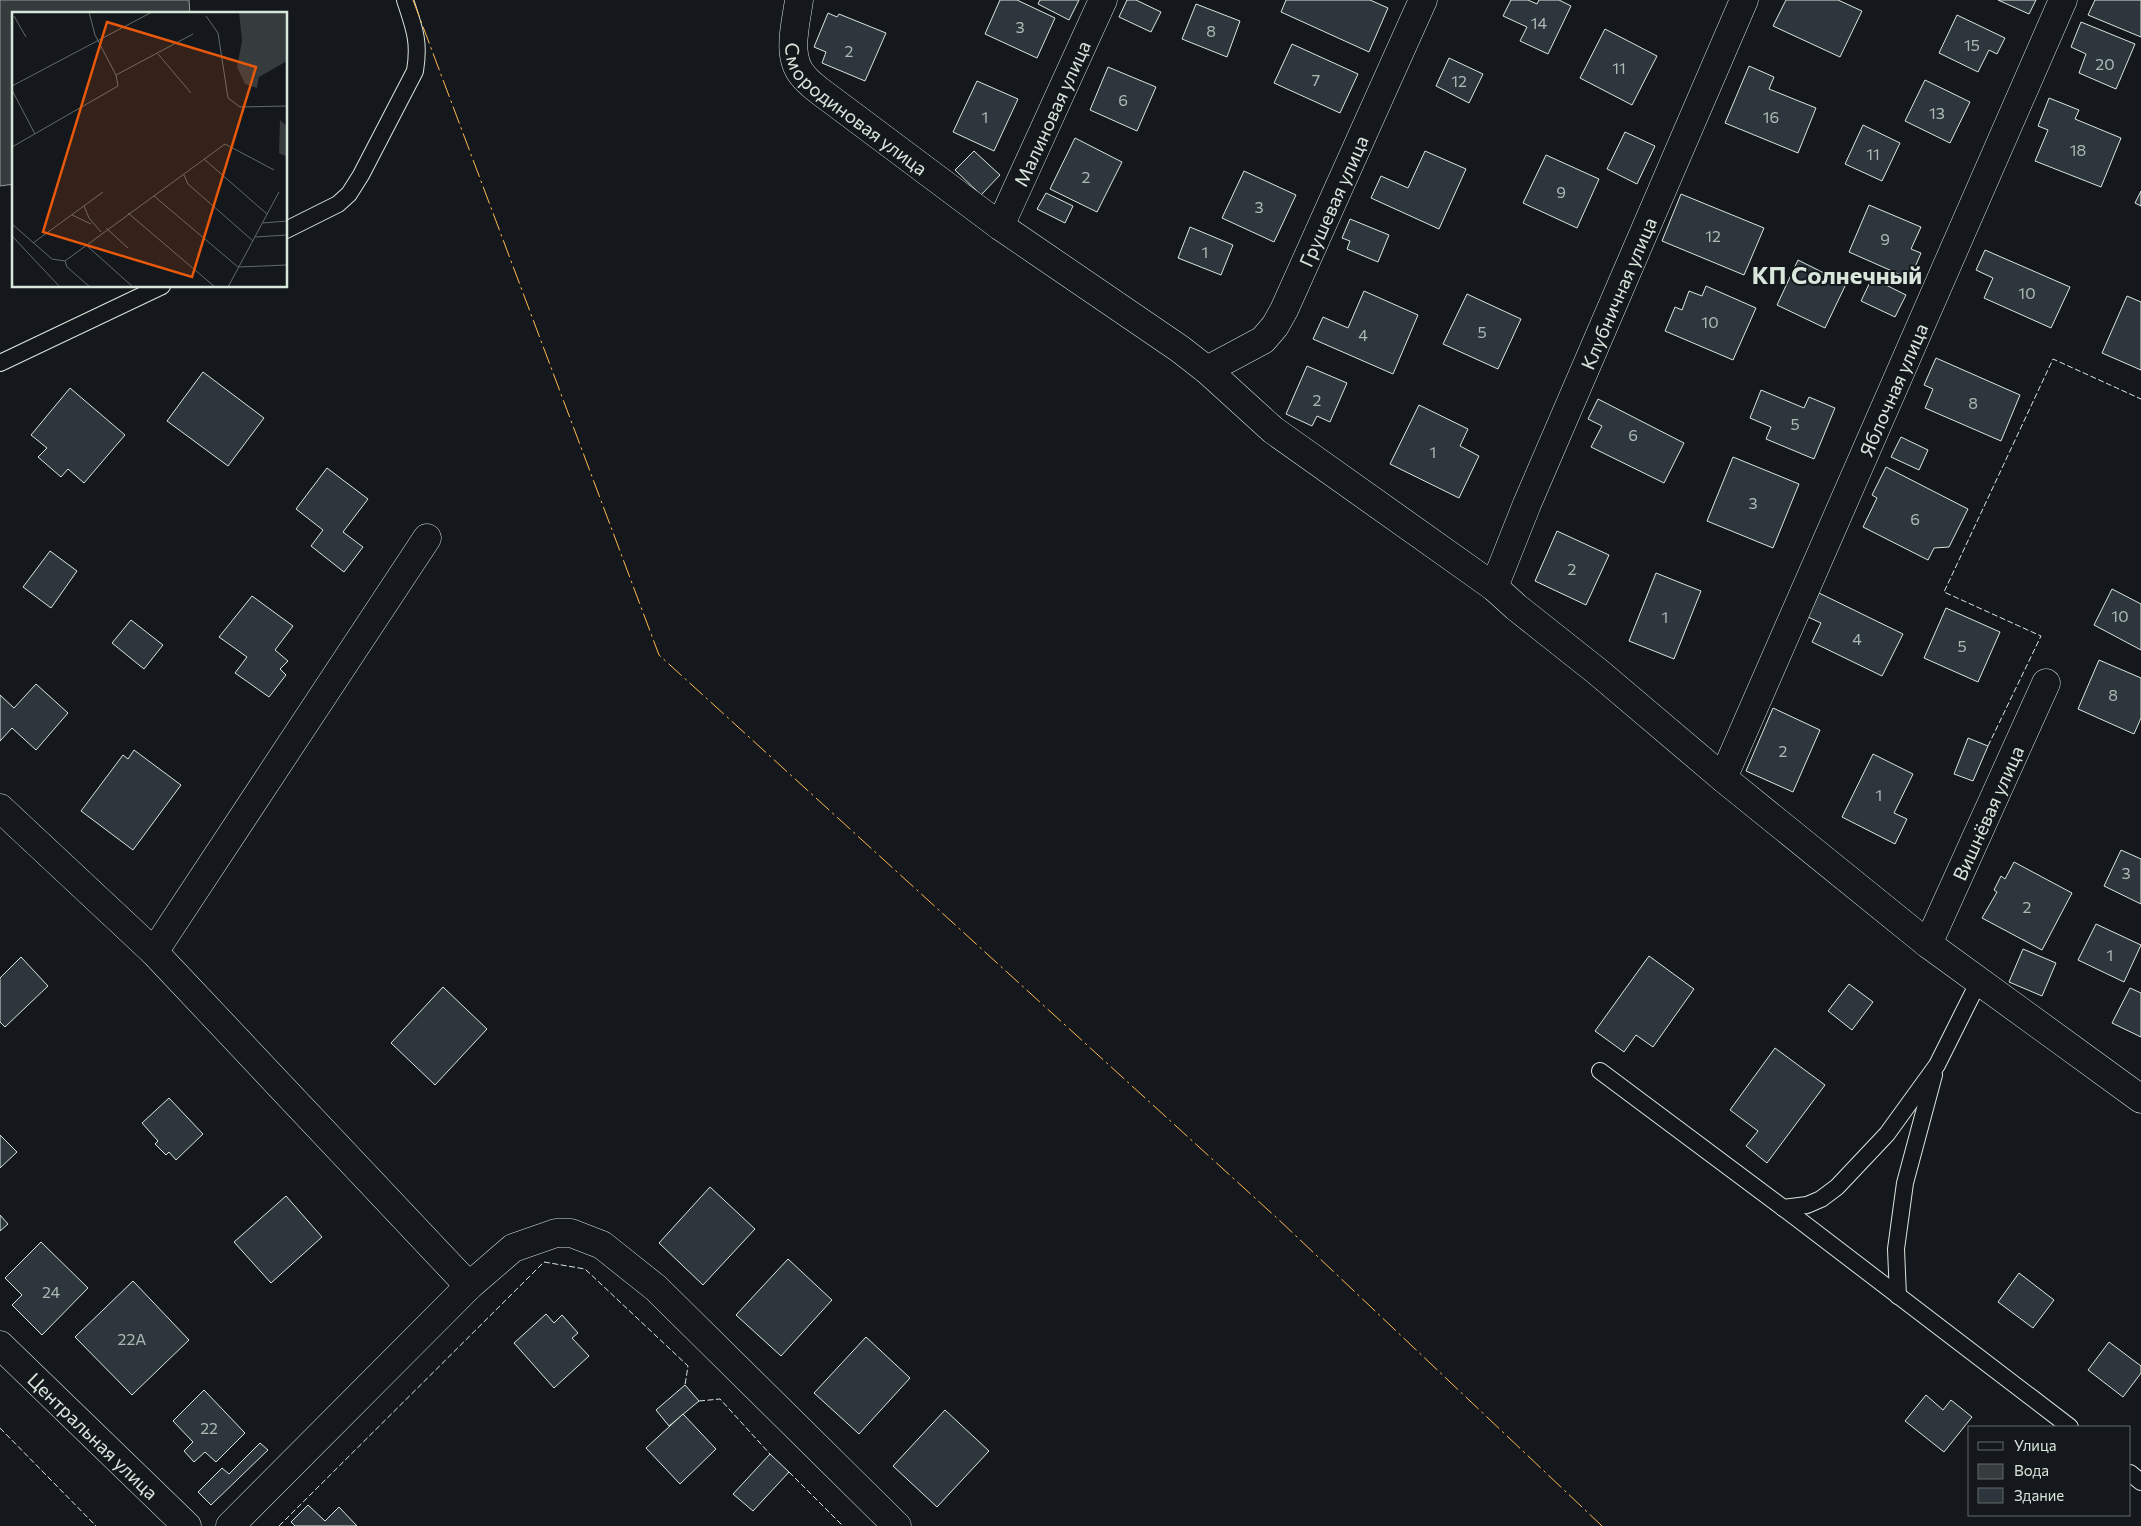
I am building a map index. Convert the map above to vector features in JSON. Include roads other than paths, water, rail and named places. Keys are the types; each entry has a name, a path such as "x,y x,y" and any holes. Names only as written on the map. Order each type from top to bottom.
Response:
{"street":[{"name":"Смородиновая улица","path":"799,0 793,53 799,72 805,78 1000,226 1180,349 1207,370 1273,430 1494,587 1723,778 1928,944 2139,1091"},
{"name":"Малиновая улица","path":"1000,226 1103,0"},
{"name":"Грушевая улица","path":"1207,370 1263,340 1275,326 1423,0"},
{"name":"Клубничная улица","path":"1494,587 1527,504 1744,0"},
{"name":"Яблочная улица","path":"1723,778 2063,0"},
{"path":"154,952 427,538"},
{"name":"Вишнёвая улица","path":"1928,944 2046,683"},
{"path":"0,808 154,952 469,1286"},
{"path":"230,1526 469,1286 513,1248 556,1233 571,1233 602,1245 656,1288 897,1526"},
{"name":"Центральная улица","path":"0,1345 187,1526"}],"lane":[{"path":"288,229 338,204 349,194 411,80 417,62 418,38 405,0"},
{"path":"0,363 158,288"},
{"path":"1783,1208 1807,1205 1821,1199 1837,1187 1887,1134 1936,1065 1979,980"},
{"path":"1898,1296 1896,1249 1904,1183 1936,1065"},
{"path":"1600,1071 2069,1426"},
{"path":"2131,1474 2141,1482"}],"water":[{"path":"0,0 189,0 190,12 12,12 12,184 0,186"}],"district":[{"name":"КП Солнечный","path":"1837,274"}]}
